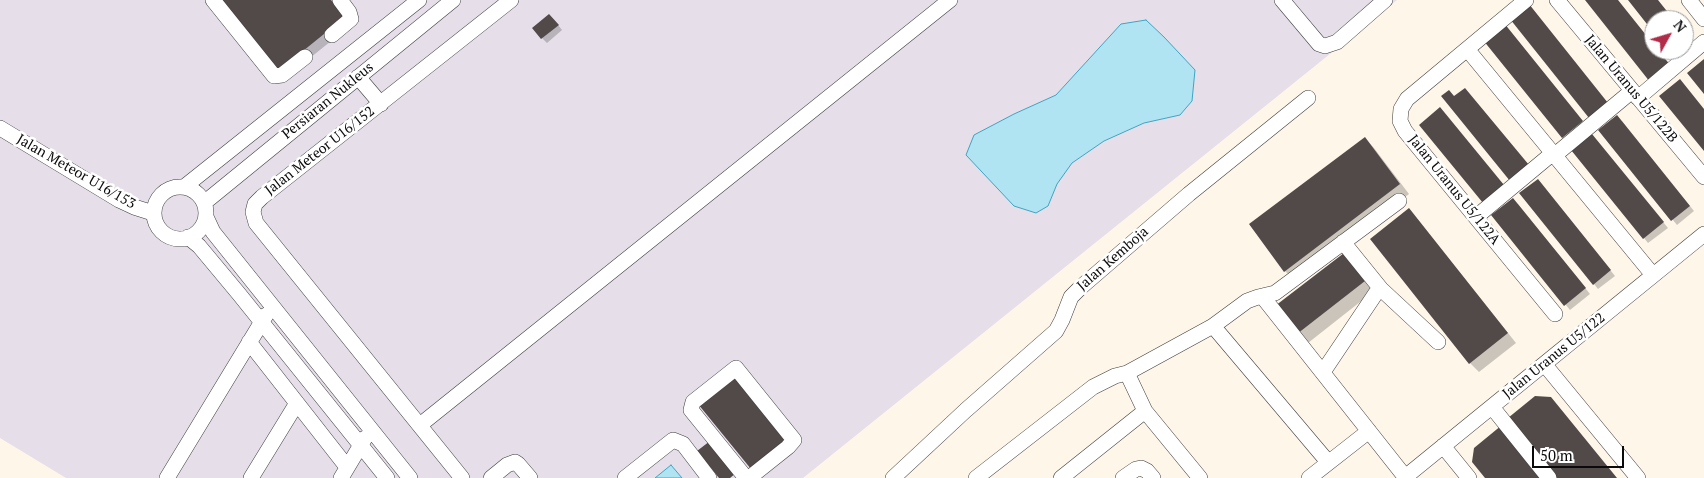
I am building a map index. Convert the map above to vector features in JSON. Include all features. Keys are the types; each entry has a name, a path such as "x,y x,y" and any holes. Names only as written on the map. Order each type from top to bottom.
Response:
{"street":[{"path":"213,0 274,76 282,75 305,57"},
{"path":"332,35 351,19 349,12 340,0"},
{"name":"Persiaran Nukleus","path":"184,187 419,0"},
{"name":"Persiaran Nukleus","path":"205,210 358,77 453,0"},
{"name":"Jalan Meteor U16/152","path":"462,478 256,223 253,212 255,204 262,197 512,0"},
{"path":"420,424 950,0"},
{"path":"1282,0 1319,44 1326,46 1337,42 1385,0"},
{"name":"Jalan Uranus U5/122A","path":"1526,0 1407,99 1402,109 1400,120 1405,131 1555,314"},
{"name":"Jalan Uranus U5/122B","path":"1557,0 1704,177"},
{"path":"1689,0 1704,19"},
{"path":"1476,217 1554,154 1704,42"},
{"path":"1467,49 1653,275"},
{"path":"358,77 381,104"},
{"name":"Jalan Kemboja","path":"893,478 966,410 1056,331 1071,297 1081,287 1189,194 1308,98"},
{"name":"Jalan Meteor U16/153","path":"0,128 119,200 134,207 153,212"},
{"path":"205,210 200,230 188,238 175,239 159,229 153,212 155,204 166,190 184,187 199,195 205,210 213,232 410,478"},
{"path":"976,478 1093,387 1115,376 1127,373 1213,326 1247,301 1275,293 1399,201"},
{"name":"Jalan Uranus U5/122","path":"1405,478 1704,234"},
{"path":"188,238 199,246 387,478"},
{"path":"1343,242 1381,289 1438,342"},
{"path":"1323,372 1376,293 1381,289"},
{"path":"1262,296 1370,431 1405,478"},
{"path":"167,478 272,305"},
{"path":"1213,326 1328,462"},
{"path":"249,342 297,404 344,473 371,429"},
{"path":"1545,364 1638,478"},
{"path":"736,368 794,440 748,478 691,410 693,402 736,368"},
{"path":"1127,373 1145,411 1200,478"},
{"path":"251,478 297,404"},
{"path":"1492,407 1549,478"},
{"path":"1061,478 1145,411"},
{"path":"1309,478 1370,431"},
{"path":"625,478 673,440 683,444 709,478"},
{"path":"1444,446 1469,478"},
{"path":"491,478 507,465 515,462 530,478"},
{"path":"1123,478 1136,469 1141,468 1147,471 1153,478"}],"shaded area":[{"path":"0,0 1397,0 803,478 66,478 0,438"}],"water":[{"path":"1146,20 1195,70 1192,101 1180,115 1144,123 1104,141 1072,163 1057,184 1048,206 1036,213 1014,206 966,155 974,135 1056,95 1121,24"},
{"path":"671,465 682,478 655,478"}],"building":[{"path":"219,0 331,0 345,17 277,72"},
{"path":"1585,0 1618,0 1644,32 1644,60 1666,60 1671,66 1650,82"},
{"path":"1628,0 1658,0 1666,10 1644,10 1644,20"},
{"path":"1529,4 1608,103 1589,118 1510,19"},
{"path":"549,14 559,25 541,39 532,28"},
{"path":"1504,23 1583,121 1562,138 1483,40"},
{"path":"1704,59 1704,94 1687,73"},
{"path":"1680,79 1704,109 1704,151 1659,96"},
{"path":"1465,88 1529,165 1510,181 1441,96 1449,90 1454,96"},
{"path":"1440,107 1504,185 1483,203 1419,125"},
{"path":"1617,115 1690,206 1671,221 1598,130"},
{"path":"1592,134 1664,222 1643,239 1571,150"},
{"path":"1365,137 1400,184 1284,272 1249,224"},
{"path":"1538,179 1611,270 1593,285 1519,193"},
{"path":"1513,198 1586,288 1564,306 1491,215"},
{"path":"1409,208 1508,333 1469,364 1370,239"},
{"path":"1344,253 1365,281 1297,334 1275,306"},
{"path":"736,374 788,439 751,469 698,404"},
{"path":"1535,396 1551,397 1617,478 1557,478 1508,418"},
{"path":"1502,425 1545,478 1485,478 1472,462 1474,448"},
{"path":"710,441 736,473 730,478 719,478 697,451"}]}
